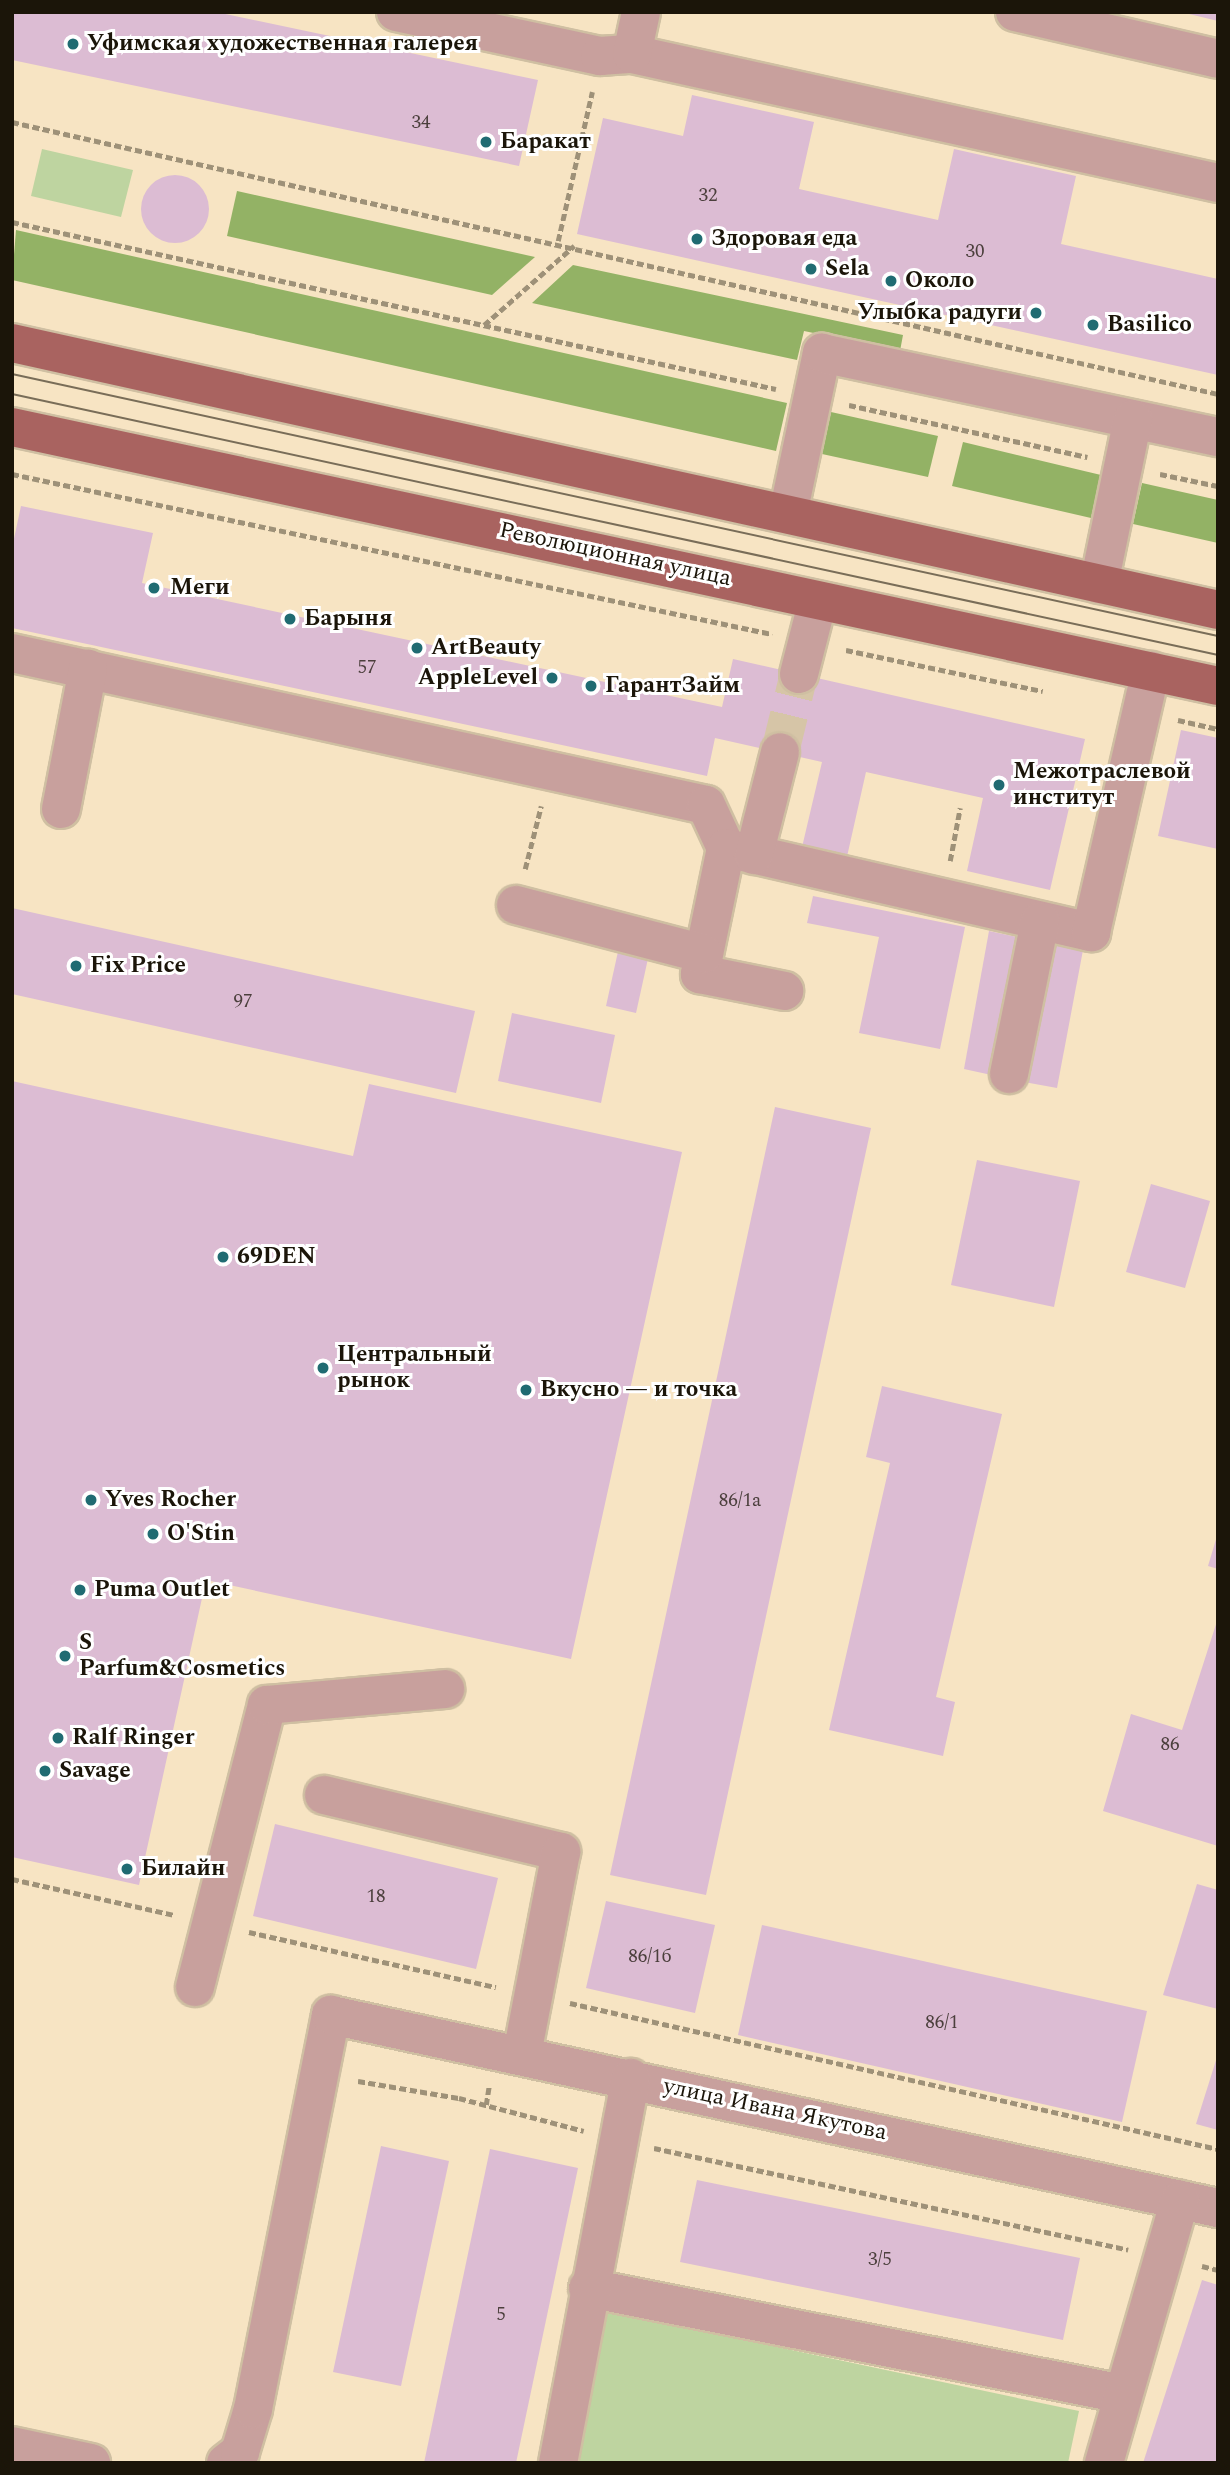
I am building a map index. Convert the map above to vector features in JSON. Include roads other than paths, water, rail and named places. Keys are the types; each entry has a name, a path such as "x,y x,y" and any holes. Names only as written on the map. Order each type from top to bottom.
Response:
{"main road":[{"path":"12,343 1218,610"},
{"name":"Революционная улица","path":"12,427 1218,687"}],"street":[{"path":"396,12 616,55 1218,183"},
{"path":"616,55 641,12"},
{"path":"1015,12 1218,59"},
{"path":"788,514 822,353 1218,437"},
{"path":"1099,584 1133,419"},
{"path":"803,658 818,600"},
{"path":"12,653 706,805 740,852 1091,932 1151,671"},
{"path":"61,809 88,669"},
{"path":"780,752 740,852 704,954 700,974 784,991"},
{"path":"516,905 704,954"},
{"path":"1009,1074 1040,921"},
{"path":"195,1987 267,1705 445,1689"},
{"path":"324,1795 561,1852 522,2055"},
{"name":"улица Ивана Якутова","path":"226,2463 240,2452 253,2409 331,2015 631,2078 1218,2208"},
{"path":"558,2463 588,2288 631,2078"},
{"path":"1104,2463 1180,2200"},
{"path":"588,2288 1123,2394"},
{"path":"12,2446 91,2463"}],"tunnel":[{"path":"780,752 799,674"}],"tram line":[{"path":"12,374 1218,636"},
{"path":"12,394 1218,655"}],"place":[{"name":"Уфимская художественная галерея","path":"73,44"},
{"name":"Баракат","path":"486,142"},
{"name":"Здоровая еда","path":"697,239"},
{"name":"Sela","path":"811,269"},
{"name":"Около","path":"891,281"},
{"name":"Улыбка радуги","path":"1036,313"},
{"name":"Basilico","path":"1093,325"},
{"name":"Меги","path":"154,588"},
{"name":"Барыня","path":"290,619"},
{"name":"ArtBeauty","path":"417,648"},
{"name":"AppleLevel","path":"552,678"},
{"name":"ГарантЗайм","path":"591,686"},
{"name":"Межотраслевой институт","path":"999,785"},
{"name":"Fix Price","path":"76,966"},
{"name":"69DEN","path":"223,1257"},
{"name":"Центральный рынок","path":"323,1368"},
{"name":"Вкусно — и точка","path":"526,1390"},
{"name":"Yves Rocher","path":"91,1500"},
{"name":"O'Stin","path":"153,1534"},
{"name":"Puma Outlet","path":"80,1590"},
{"name":"S Parfum&Cosmetics","path":"65,1656"},
{"name":"Ralf Ringer","path":"58,1738"},
{"name":"Savage","path":"45,1771"},
{"name":"Билайн","path":"127,1869"}]}
